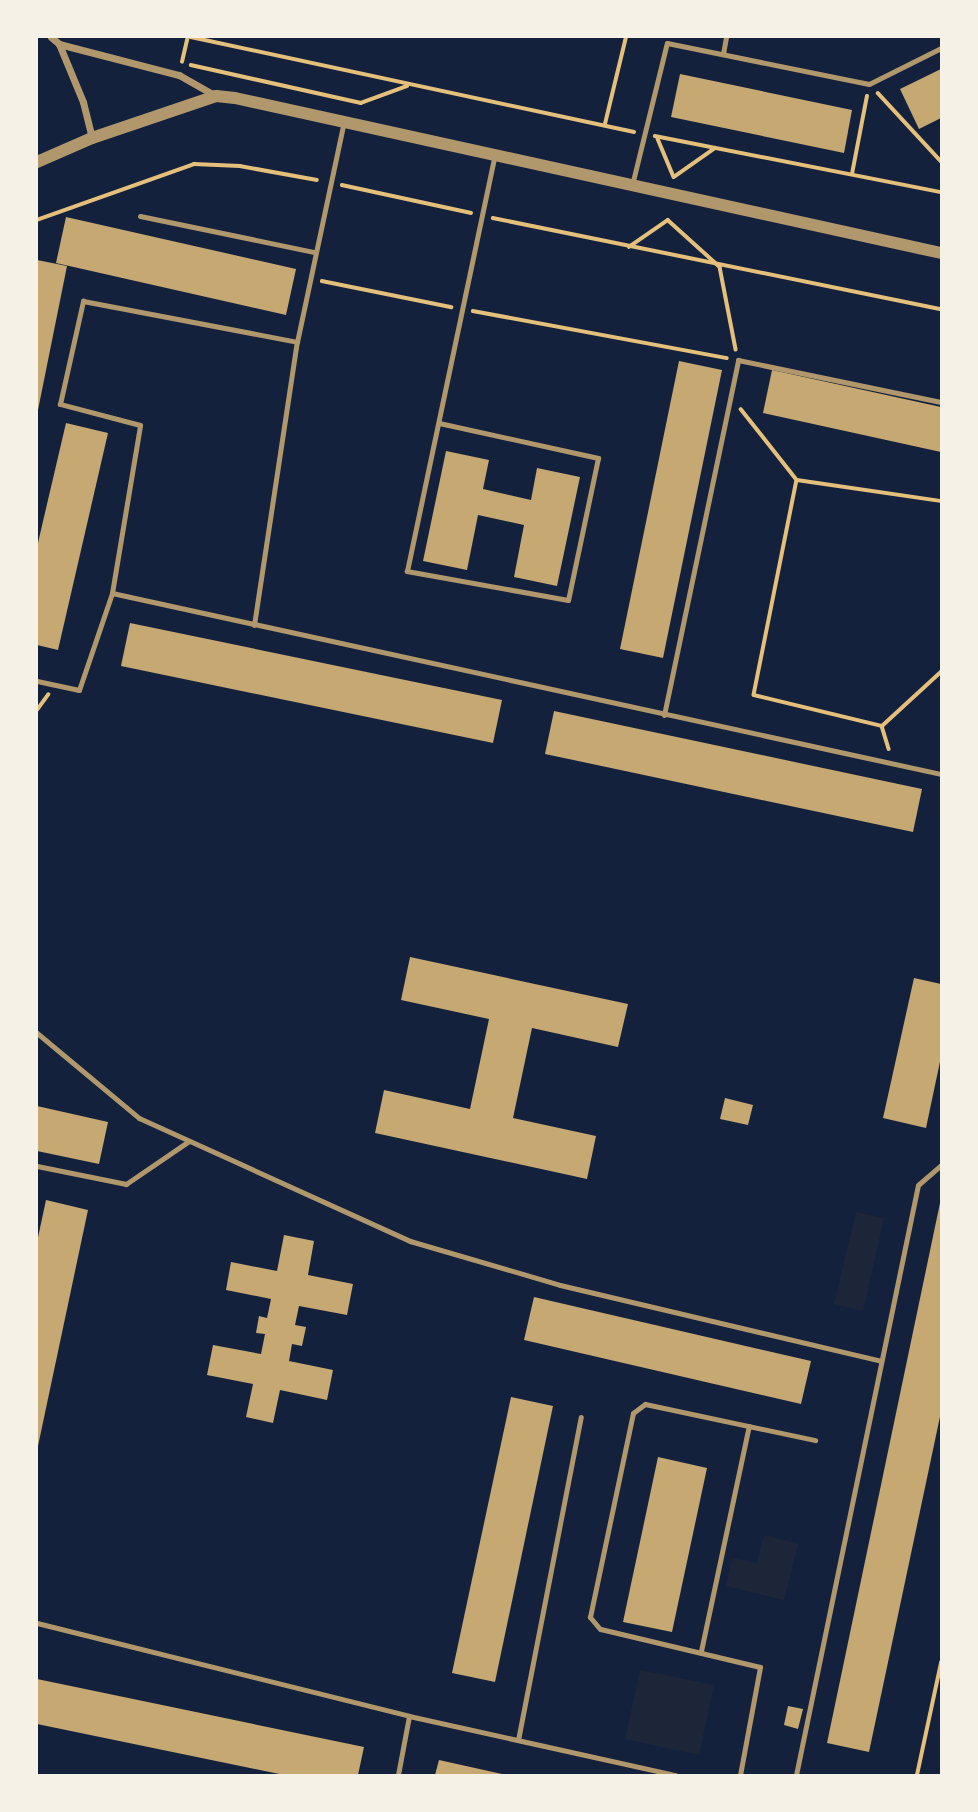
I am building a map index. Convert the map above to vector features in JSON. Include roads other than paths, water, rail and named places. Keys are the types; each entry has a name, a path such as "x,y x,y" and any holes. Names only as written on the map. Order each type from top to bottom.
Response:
{"street":[{"path":"51,37 59,44 178,75 216,96 344,121 941,253"},
{"path":"59,44 92,138"},
{"path":"37,162 92,138 216,96"}],"lane":[{"path":"723,54 726,37"},
{"path":"632,185 667,43 869,84 941,48"},
{"path":"254,625 297,342 344,121"},
{"path":"439,424 598,458 568,600 407,571 495,155"},
{"path":"140,216 314,252"},
{"path":"37,681 79,690 112,593 140,425 60,404 83,301 297,342"},
{"path":"664,715 738,360 941,402"},
{"path":"112,593 941,774"},
{"path":"37,1033 139,1118 410,1241 560,1284 881,1361"},
{"path":"37,1166 126,1184 189,1141"},
{"path":"796,1775 918,1185 941,1165"},
{"path":"740,1775 760,1667 592,1624 590,1617 634,1413 645,1404 815,1440"},
{"path":"518,1740 581,1417"},
{"path":"701,1651 749,1426"},
{"path":"37,1623 409,1716 676,1775"},
{"path":"398,1775 409,1716"}]}
